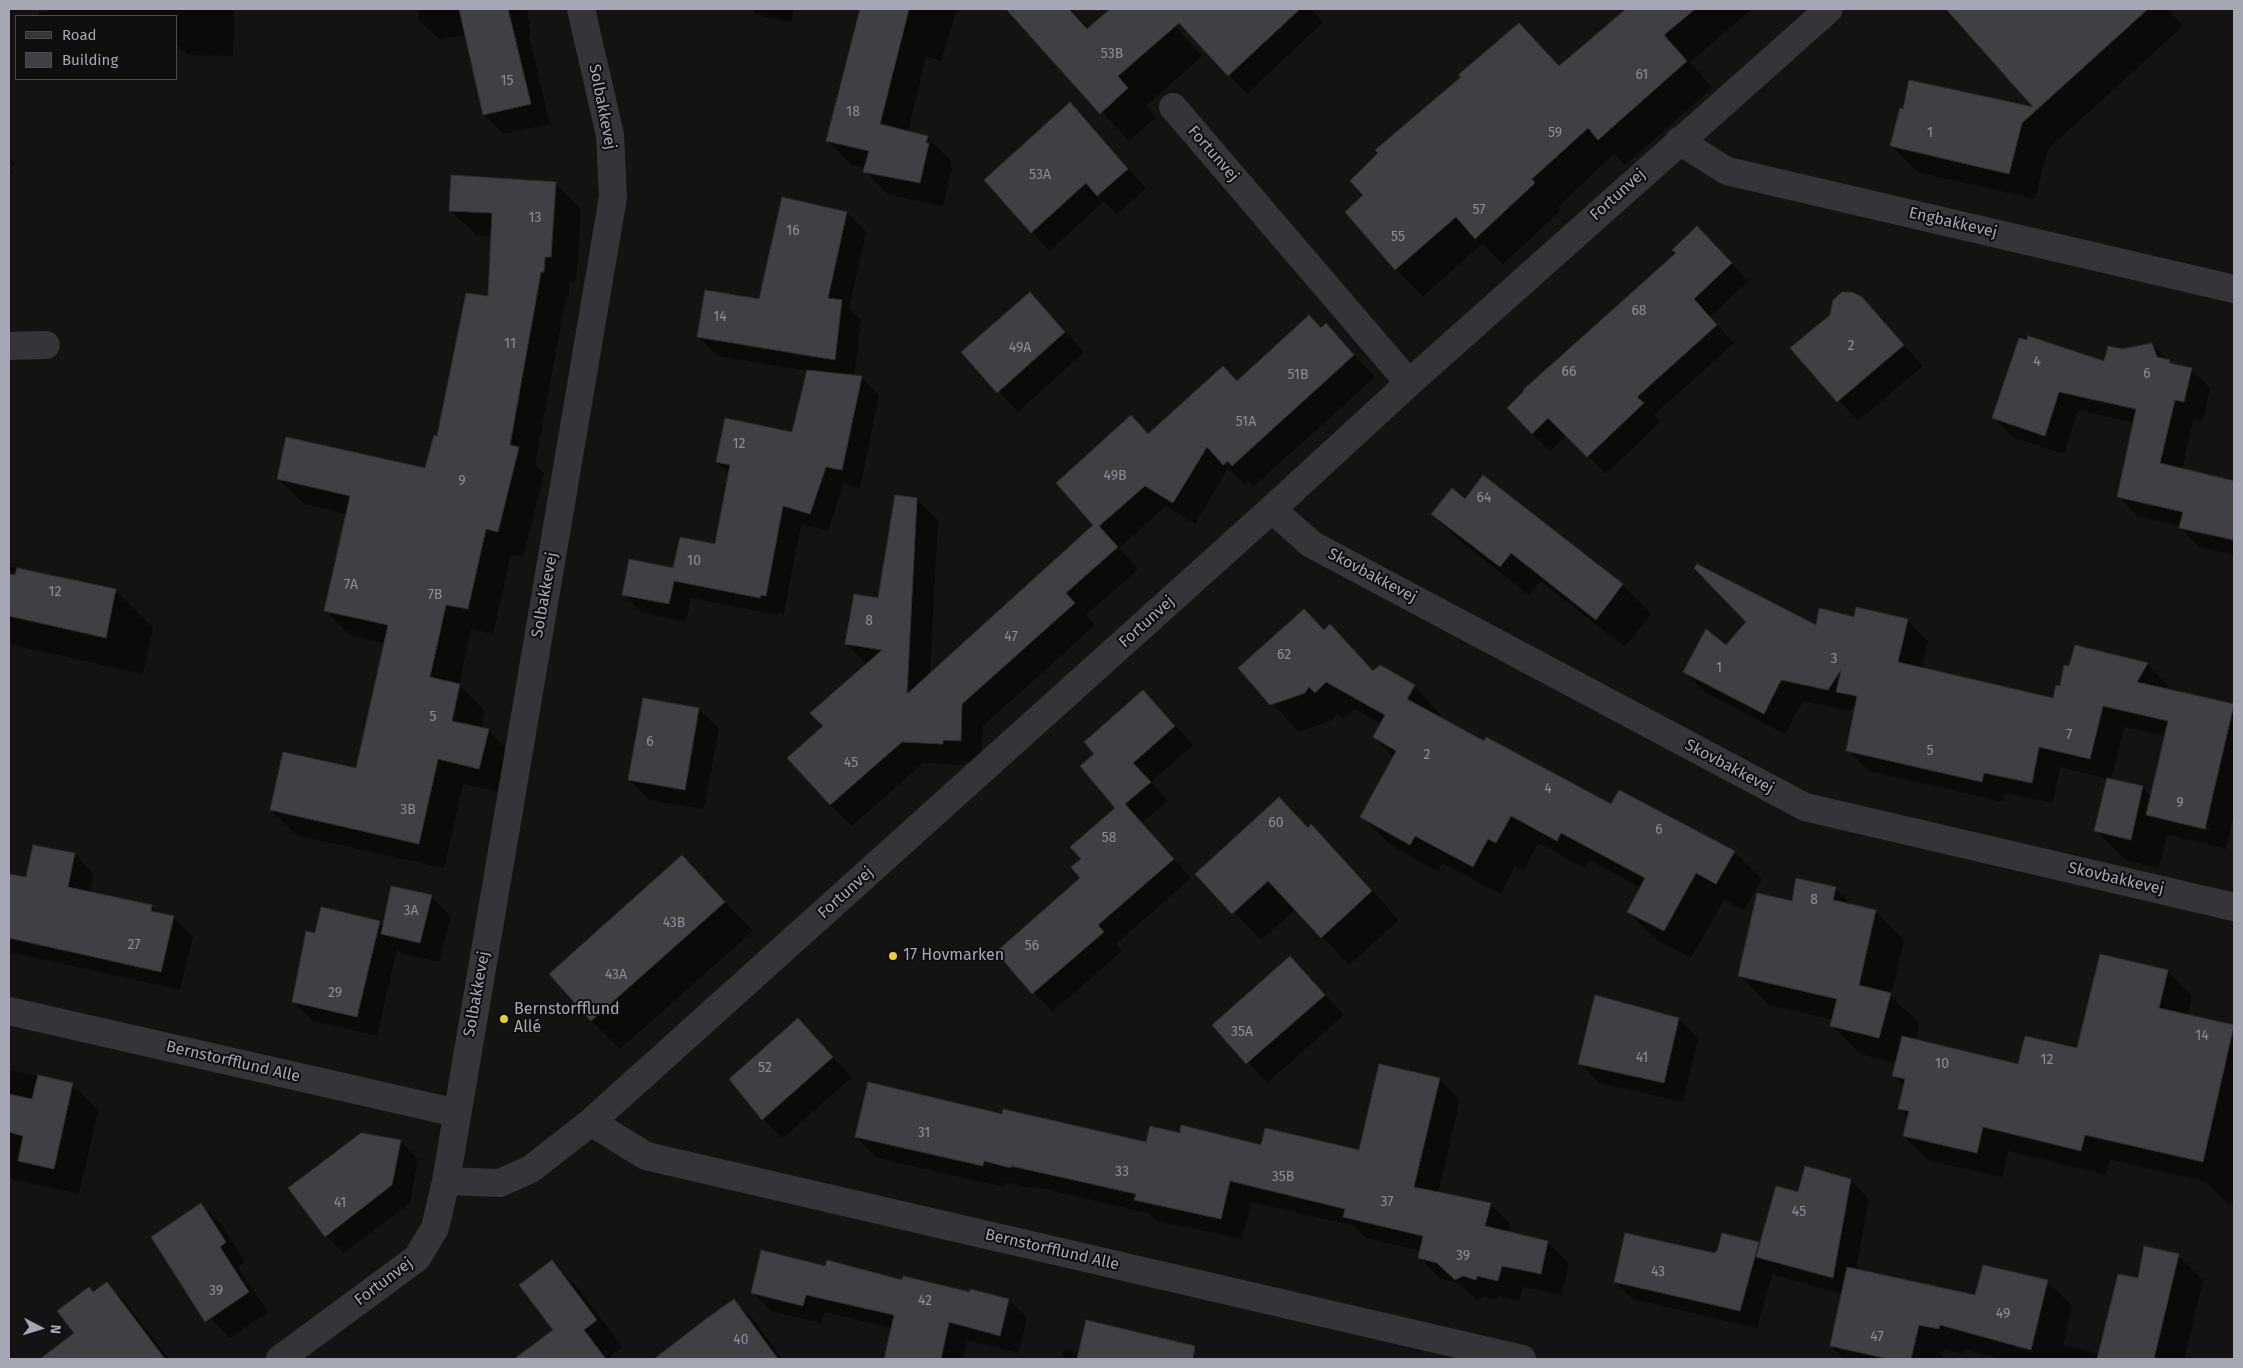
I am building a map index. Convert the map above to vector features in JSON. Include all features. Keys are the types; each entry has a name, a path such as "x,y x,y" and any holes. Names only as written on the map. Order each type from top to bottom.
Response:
{"street":[{"name":"Solbakkevej","path":"446,1182 613,197 610,136 581,9"},
{"name":"Fortunvej","path":"280,1359 416,1258 434,1228 446,1182 500,1183 531,1168 591,1122 1272,509 1409,382 1829,9"},
{"name":"Fortunvej","path":"1173,107 1409,382"},
{"name":"Engbakkevej","path":"1679,141 1727,171 2234,289"},
{"path":"9,346 46,345"},
{"name":"Skovbakkevej","path":"1272,509 1311,544 1805,807 2234,907"},
{"name":"Bernstorfflund Alle","path":"9,1011 457,1113"},
{"name":"Bernstorfflund Alle","path":"591,1122 646,1156 1522,1359"}],"building":[{"path":"459,9 508,9 531,104 483,115"},
{"path":"860,9 909,9 880,124 928,136 926,143 929,143 920,183 863,172 869,151 826,141"},
{"path":"1006,9 1069,9 1087,29 1110,9 1300,9 1228,76 1179,23 1118,76 1128,88 1100,114"},
{"path":"1626,9 1695,9 1664,35 1687,61 1598,140 1588,128 1532,179 1535,183 1475,239 1456,217 1395,270 1345,212 1363,195 1350,181 1378,153 1375,150 1461,77 1458,75 1519,23 1559,66"},
{"path":"1946,9 2148,9 2022,123 2009,174 1890,146 1900,108 1903,109 1909,80 2033,107"},
{"path":"1070,102 1128,169 1097,196 1086,183 1031,233 984,180"},
{"path":"451,175 556,182 551,257 545,257 544,272 541,272 510,445 519,447 498,532 486,529 468,609 446,605 430,677 460,684 452,721 489,729 479,769 438,759 419,844 270,810 283,752 356,768 388,625 324,611 350,496 277,479 286,437 425,468 434,435 437,436 466,293 488,296 492,213 449,211"},
{"path":"782,197 847,212 828,298 842,300 835,360 697,337 705,290 759,299"},
{"path":"1697,226 1732,263 1694,299 1717,325 1637,397 1644,403 1587,457 1548,418 1532,434 1507,408 1523,390 1676,253 1672,250"},
{"path":"1030,292 1065,332 997,393 961,352"},
{"path":"1842,292 1852,292 1862,297 1904,345 1837,402 1790,348 1830,315 1833,300"},
{"path":"1309,315 1321,328 1326,323 1354,355 1232,466 1228,461 1223,465 1207,447 1173,503 1145,486 1099,526 1118,547 1066,593 1075,603 962,704 961,741 943,740 943,744 902,742 830,805 787,758 823,726 810,713 882,650 845,644 854,594 878,598 895,495 917,498 907,694 1093,525 1056,483 1131,415 1148,434 1223,366 1237,381"},
{"path":"2028,336 2104,361 2108,346 2122,349 2152,343 2157,357 2170,360 2169,363 2192,368 2184,402 2175,400 2160,463 2234,481 2234,540 2179,528 2183,512 2117,497 2136,409 2059,392 2045,436 1992,418 2019,338 2027,340"},
{"path":"807,370 862,376 842,470 826,467 810,514 783,506 766,596 761,595 760,598 674,581 669,604 622,595 629,559 673,568 680,537 715,544 730,465 716,462 725,418 792,432"},
{"path":"1483,475 1623,584 1596,620 1511,553 1500,567 1431,514 1452,488 1465,499"},
{"path":"1697,564 1816,625 1819,608 1854,617 1856,607 1908,619 1898,662 2053,698 2056,685 2060,686 2064,665 2069,666 2075,645 2148,663 2137,682 2234,704 2205,829 2146,815 2168,721 2103,706 2090,759 2039,747 2032,783 1984,773 1982,782 1846,751 1857,696 1836,692 1841,670 1828,690 1781,680 1764,714 1683,672 1706,629 1726,645 1746,622 1694,568"},
{"path":"17,568 116,589 106,638 9,616 9,574 15,575"},
{"path":"1304,609 1324,630 1330,624 1373,671 1380,665 1415,685 1407,699 1484,741 1486,737 1611,804 1619,790 1735,851 1716,884 1696,873 1664,931 1627,912 1645,878 1561,833 1557,841 1511,816 1496,843 1488,839 1473,867 1415,836 1410,845 1360,817 1396,751 1373,737 1385,715 1326,682 1315,693 1309,687 1305,693 1270,705 1238,668"},
{"path":"1143,690 1175,726 1133,763 1151,782 1125,804 1174,859 1098,925 1104,932 1032,994 996,952 1080,878 1071,867 1081,859 1070,847 1115,808 1080,766 1094,754 1084,742"},
{"path":"643,698 699,708 685,790 628,780"},
{"path":"2107,778 2143,786 2131,840 2094,831"},
{"path":"1279,797 1308,828 1311,824 1372,891 1321,938 1268,881 1232,914 1195,874"},
{"path":"33,845 75,853 68,887 152,905 151,911 174,916 161,972 9,938 9,874 26,877"},
{"path":"682,855 725,902 591,1021 549,974"},
{"path":"1796,878 1836,887 1833,900 1876,910 1859,985 1891,993 1879,1038 1830,1026 1837,999 1738,976 1757,893 1792,901"},
{"path":"391,886 432,895 420,943 381,934"},
{"path":"321,907 380,921 357,1017 292,1002 306,931 315,933"},
{"path":"2100,954 2168,970 2159,1008 2234,1025 2203,1162 2085,1135 2081,1151 1983,1127 1977,1153 1903,1136 1909,1111 1898,1109 1905,1079 1892,1076 1902,1036 2018,1064 2025,1036 2077,1048"},
{"path":"1290,956 1325,995 1246,1064 1212,1025"},
{"path":"1595,995 1679,1018 1664,1083 1578,1064"},
{"path":"798,1018 833,1057 762,1120 729,1079"},
{"path":"1379,1064 1440,1078 1414,1187 1491,1203 1485,1226 1548,1241 1541,1274 1502,1266 1498,1281 1477,1276 1476,1280 1463,1276 1455,1280 1437,1263 1418,1258 1423,1236 1343,1217 1345,1209 1230,1181 1221,1219 1134,1200 1136,1194 984,1161 983,1166 855,1137 868,1082 1002,1114 1003,1109 1146,1142 1150,1126 1180,1133 1181,1125 1261,1145 1265,1128 1359,1150"},
{"path":"38,1075 73,1083 54,1169 18,1161 23,1136 9,1132 9,1094 32,1099"},
{"path":"361,1133 401,1140 392,1185 325,1237 288,1188"},
{"path":"1805,1166 1851,1179 1833,1278 1756,1257 1776,1186 1798,1192"},
{"path":"201,1203 226,1242 220,1247 249,1292 205,1322 151,1237"},
{"path":"1625,1233 1714,1253 1717,1251 1722,1233 1759,1242 1740,1311 1614,1282"},
{"path":"2144,1246 2179,1254 2154,1359 2097,1359 2118,1274 2138,1278"},
{"path":"761,1250 825,1266 827,1260 902,1280 903,1276 970,1292 970,1289 1009,1299 1000,1336 949,1322 941,1359 884,1359 894,1315 806,1295 803,1306 751,1293"},
{"path":"552,1260 597,1320 584,1330 606,1359 514,1359 553,1330 519,1285"},
{"path":"1983,1265 2048,1280 2031,1350 1940,1325 1939,1329 1919,1325 1911,1359 1888,1359 1830,1346 1847,1267 1975,1295"},
{"path":"107,1282 165,1359 40,1359 74,1333 57,1311 89,1287 93,1292"},
{"path":"734,1299 778,1359 654,1359 706,1319"},
{"path":"1086,1320 1195,1346 1193,1359 1077,1359"}],"place":[{"name":"17 Hovmarken","path":"893,956"},
{"name":"Bernstorfflund Allé","path":"504,1019"}]}
